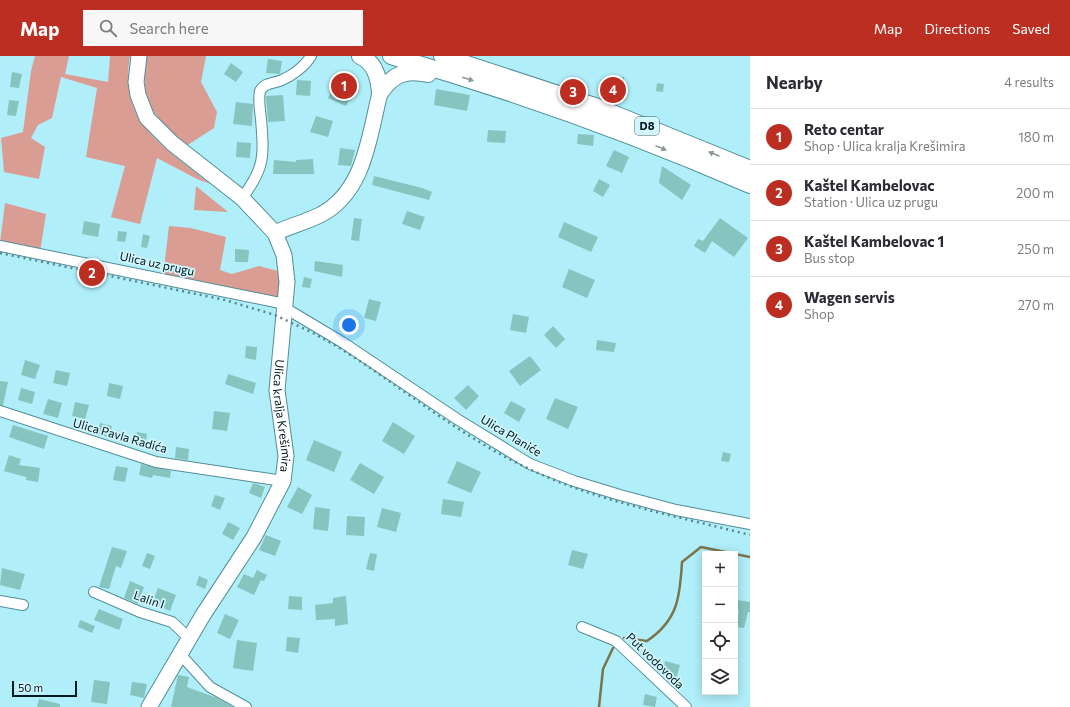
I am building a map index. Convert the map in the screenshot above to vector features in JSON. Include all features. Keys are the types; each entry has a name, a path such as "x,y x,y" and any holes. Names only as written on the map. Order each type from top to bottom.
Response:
{"main road":[{"path":"360,56 371,63 376,72 380,93"},
{"name":"D8","path":"391,56 450,73 598,124 750,185"},
{"name":"D8","path":"444,56 595,106 750,168"},
{"path":"380,93 388,82 403,73 412,72 433,76 450,73"}],"street":[{"name":"Ulica kralja Krešimira","path":"139,56 136,82 138,95 147,118 172,143 242,198 275,233 281,245 286,268 285,306 277,390 286,456 283,481 254,537 180,654 149,707"},
{"path":"242,198 255,181 264,146 260,91 264,85 292,75 311,56"},
{"path":"275,233 320,215 342,199 351,188 359,172 380,93"},
{"name":"Ulica uz prugu","path":"0,246 285,306"},
{"name":"Ulica Planiće","path":"285,306 342,342 457,419 530,464 574,481 620,495 676,510 750,524"},
{"name":"Ulica Pavla Radića","path":"0,411 156,462 283,481"},
{"name":"Lalin I","path":"94,592 140,612 172,622 190,639"},
{"path":"0,601 23,605"},
{"name":"Put vodovoda","path":"582,627 616,641 686,707"},
{"path":"180,654 210,687 246,707"}],"shaded area":[{"path":"35,56 69,56 65,74 108,82 110,56 130,56 128,79 131,99 138,116 162,145 210,184 197,179 157,158 140,224 111,217 125,166 86,157 97,88 61,77 52,118 38,125 31,138 45,147 39,179 4,172 1,138 23,132 31,71"},
{"path":"146,56 206,56 201,82 217,112 214,128 186,146 165,126 151,108 147,98 145,86"},
{"path":"196,186 228,212 194,210"},
{"path":"5,203 46,214 40,252 0,243"},
{"path":"169,226 191,228 226,237 220,270 232,274 259,266 282,272 281,299 163,276"}],"building":[{"path":"268,59 282,61 280,74 266,73"},
{"path":"231,63 243,72 236,82 224,74"},
{"path":"12,72 22,74 19,88 10,87"},
{"path":"338,77 356,85 346,106 328,98"},
{"path":"614,77 624,77 624,88 614,88"},
{"path":"297,80 311,81 310,96 296,95"},
{"path":"657,83 664,84 663,92 656,91"},
{"path":"436,89 470,95 467,111 434,105"},
{"path":"283,95 285,121 268,122 266,96"},
{"path":"9,100 19,101 16,116 7,115"},
{"path":"236,102 253,104 252,126 233,124"},
{"path":"316,116 333,121 328,137 310,132"},
{"path":"488,130 506,131 505,143 487,142"},
{"path":"578,134 594,135 593,146 577,144"},
{"path":"237,142 251,143 250,158 236,157"},
{"path":"340,148 355,150 351,166 338,165"},
{"path":"614,150 629,157 622,173 606,166"},
{"path":"313,159 314,174 273,174 274,160 296,162 296,160"},
{"path":"662,166 691,185 682,200 659,183"},
{"path":"374,176 432,192 429,200 372,185"},
{"path":"599,179 610,185 603,197 593,191"},
{"path":"407,211 425,217 420,230 402,224"},
{"path":"354,218 362,219 359,241 351,240"},
{"path":"720,218 748,238 734,257 712,241 705,253 694,246 698,239 703,241"},
{"path":"84,221 100,224 98,237 82,234"},
{"path":"564,222 598,237 591,252 558,237"},
{"path":"118,231 127,232 125,242 117,241"},
{"path":"143,234 150,236 147,248 141,247"},
{"path":"235,249 249,250 248,262 235,262"},
{"path":"315,261 343,265 342,277 314,271"},
{"path":"569,269 595,280 587,298 562,287"},
{"path":"304,277 312,279 310,288 302,287"},
{"path":"369,299 381,302 376,321 364,318"},
{"path":"513,314 529,317 526,333 510,330"},
{"path":"553,326 565,339 556,348 544,335"},
{"path":"597,340 616,343 614,352 596,350"},
{"path":"246,346 257,347 256,360 245,358"},
{"path":"530,356 541,370 520,386 509,371"},
{"path":"25,360 40,365 35,379 21,375"},
{"path":"56,370 70,373 67,386 53,383"},
{"path":"228,374 256,383 253,394 225,384"},
{"path":"0,381 8,382 3,405 0,405"},
{"path":"109,383 123,386 120,399 107,396"},
{"path":"468,385 479,396 466,410 454,398"},
{"path":"21,388 35,392 32,404 18,400"},
{"path":"555,398 578,407 568,429 546,419"},
{"path":"48,399 62,403 58,418 43,414"},
{"path":"511,401 526,409 519,422 504,413"},
{"path":"75,402 89,405 85,419 72,416"},
{"path":"214,411 230,413 227,431 212,429"},
{"path":"393,422 415,436 404,454 382,441"},
{"path":"100,423 112,426 110,437 97,435"},
{"path":"13,425 48,436 44,449 9,437"},
{"path":"137,432 147,434 145,446 135,444"},
{"path":"314,440 342,452 334,472 306,460"},
{"path":"176,447 189,449 188,460 175,458"},
{"path":"723,452 731,454 729,462 721,461"},
{"path":"9,455 21,459 19,465 40,468 38,482 26,480 26,477 4,471"},
{"path":"457,461 481,472 471,493 447,483"},
{"path":"360,463 384,477 374,494 350,480"},
{"path":"141,464 171,471 170,478 153,475 152,478 139,475"},
{"path":"116,466 128,468 125,482 113,480"},
{"path":"253,483 265,487 261,498 249,493"},
{"path":"298,487 312,495 302,514 287,507"},
{"path":"215,495 225,498 220,510 211,506"},
{"path":"443,499 464,502 461,517 441,514"},
{"path":"315,507 330,509 328,531 313,529"},
{"path":"382,508 401,513 396,532 377,527"},
{"path":"347,516 365,517 364,536 346,535"},
{"path":"228,522 240,528 233,540 222,534"},
{"path":"266,535 281,541 275,556 259,550"},
{"path":"112,547 127,551 121,568 116,566 109,589 99,587"},
{"path":"572,550 588,554 583,569 568,565"},
{"path":"147,553 155,556 150,569 142,566"},
{"path":"370,553 377,554 374,571 366,569"},
{"path":"2,568 25,574 20,590 0,585"},
{"path":"257,570 267,575 264,581 261,580 254,595 237,587 244,574 253,578"},
{"path":"199,576 208,580 205,589 196,585"},
{"path":"130,581 144,587 138,604 124,598"},
{"path":"158,588 176,595 170,611 152,603"},
{"path":"289,596 302,597 302,610 288,609"},
{"path":"346,596 348,624 335,626 335,619 316,620 315,605 333,603 333,598"},
{"path":"738,600 750,602 750,612 748,612 744,628 738,627"},
{"path":"99,609 123,619 119,630 94,620"},
{"path":"225,614 239,620 230,639 217,633"},
{"path":"80,620 95,626 92,633 78,627"},
{"path":"287,637 300,638 298,653 286,651"},
{"path":"237,640 257,643 253,671 233,668"},
{"path":"665,661 680,665 676,679 662,675"},
{"path":"178,675 189,677 187,687 217,698 233,707 171,707"},
{"path":"94,680 110,682 107,704 91,702"},
{"path":"132,682 147,684 144,698 130,695"},
{"path":"645,694 657,697 655,707 643,705"},
{"path":"39,699 60,704 60,707 37,707"}],"waterway":[{"path":"624,638 647,641 665,625 671,616 678,597 682,562 701,547 750,557"},
{"path":"599,707 603,669 613,648"}],"railway":[{"path":"0,253 225,300 275,315 333,344 472,438 496,452 548,478 605,498 750,535"}],"place":[{"name":"Reto centar","path":"344,86"},
{"name":"Wagen servis","path":"613,90"},
{"name":"Kaštel Kambelovac 1","path":"573,92"},
{"name":"Kaštel Kambelovac","path":"92,273"}]}
